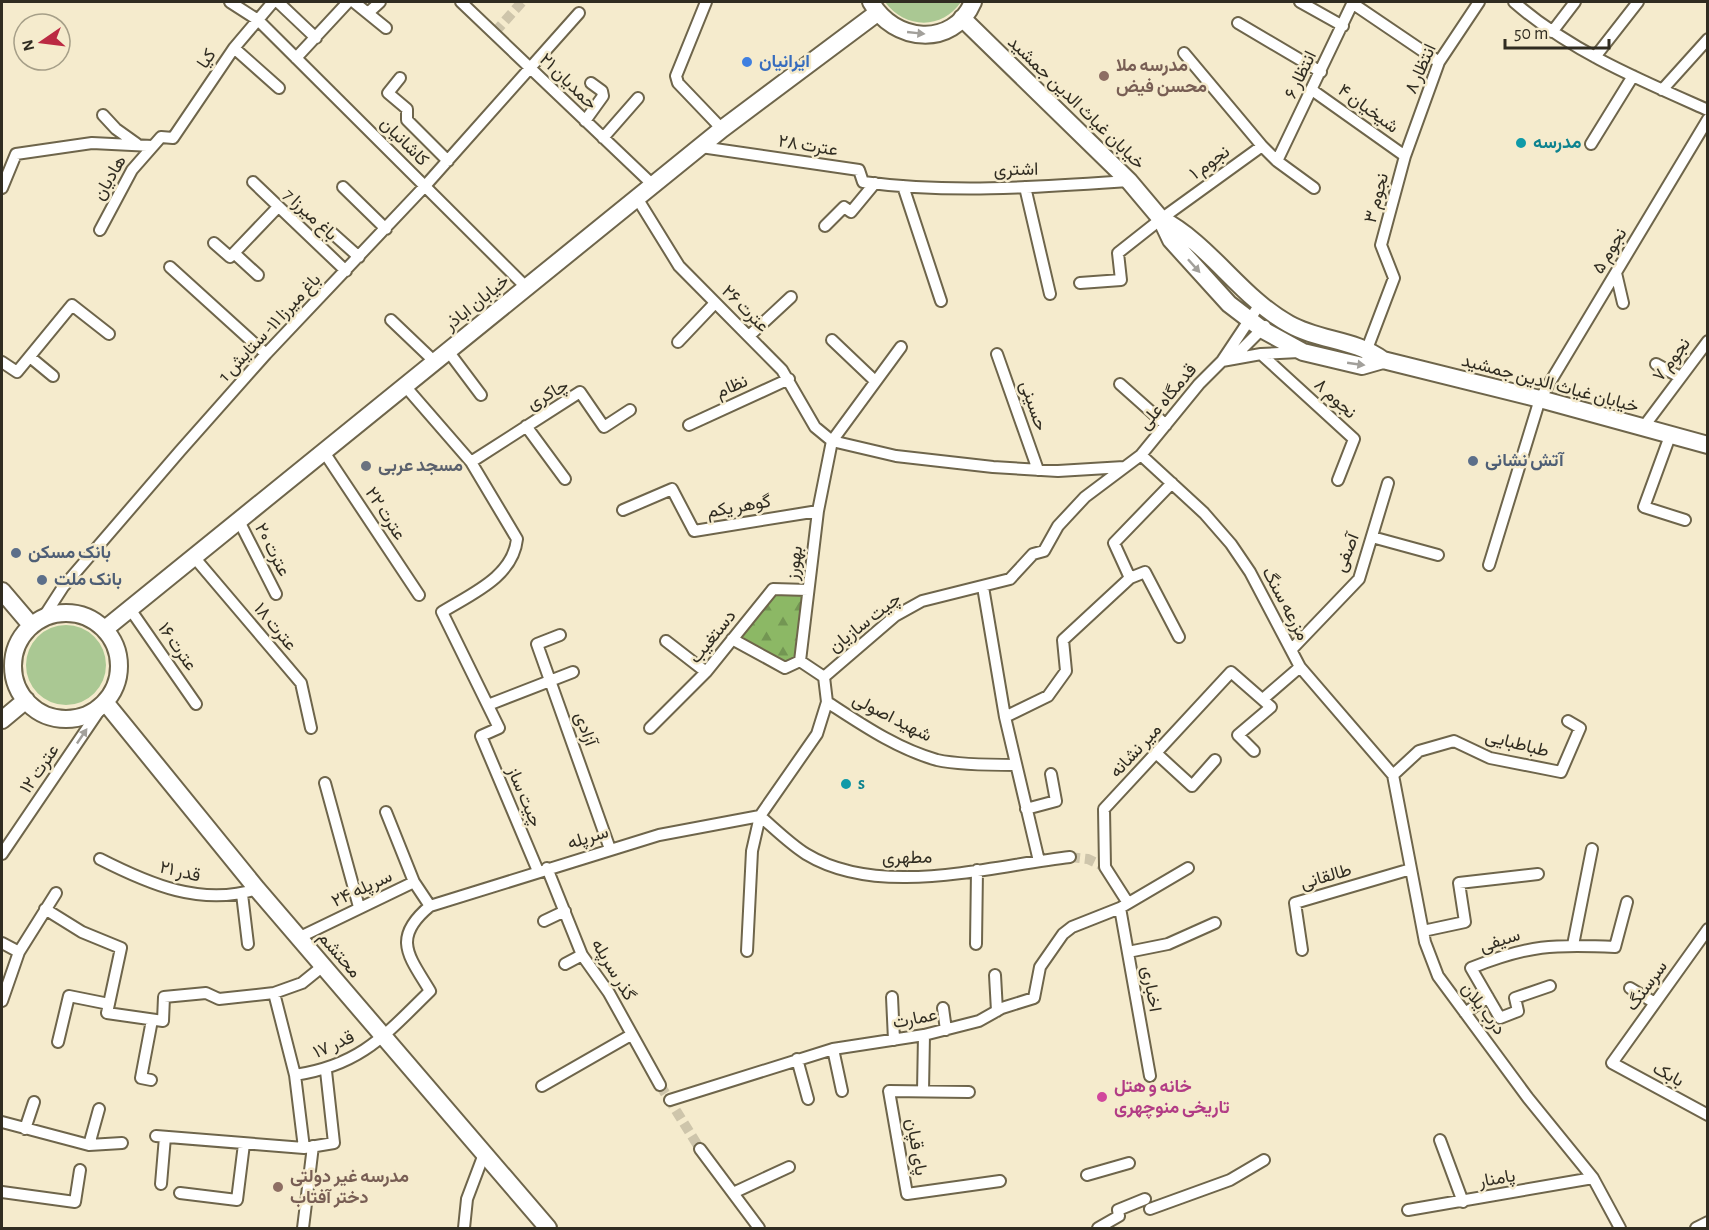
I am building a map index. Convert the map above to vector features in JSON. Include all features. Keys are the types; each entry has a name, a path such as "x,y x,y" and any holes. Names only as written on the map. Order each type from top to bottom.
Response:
{"main road":[{"path":"874,7 888,24 918,35 942,31 962,18 973,2"},
{"name":"خیابان اباذر","path":"105,629 874,7"},
{"name":"خیابان غیاث الدین جمشید","path":"962,18 1129,181 1161,219 1171,240 1229,304 1256,325 1303,352 1362,366 1383,360"},
{"name":"خیابان غیاث الدین جمشید","path":"1161,219 1182,230 1266,309 1313,334 1367,349 1383,360 1540,399 1642,429 1707,445"},
{"path":"2,591 37,622"},
{"path":"69,612 95,621 105,629 114,643 119,658 119,674 114,689 105,702 91,713 65,718 39,712 26,700 17,686 13,670 14,653 21,638 37,622 69,612"},
{"path":"2,720 26,700"},
{"name":"محتشم","path":"105,702 249,892 298,938 323,966 548,1228"}],"street":[{"name":"کاشانیان","path":"230,2 258,20 527,288"},
{"name":"کیا","path":"152,146 161,137 173,138 234,48 273,2"},
{"path":"278,2 316,38"},
{"path":"296,58 348,2"},
{"path":"354,2 386,28"},
{"path":"368,13 380,2"},
{"path":"706,2 676,76 678,83 722,129"},
{"path":"1300,2 1343,26"},
{"path":"1353,2 1439,62"},
{"name":"انتظار ۶","path":"1277,161 1353,2"},
{"name":"انتظار ۸","path":"1405,156 1439,62 1479,2"},
{"path":"1514,2 1552,32 1595,57 1707,110"},
{"path":"1552,32 1575,2"},
{"path":"1595,57 1638,2"},
{"name":"حمدیان ۲۱","path":"465,3 653,185"},
{"name":"باغ میرزا ۱۱- ستایش 1","path":"37,622 63,587 266,354 386,229 579,13"},
{"path":"1238,23 1321,72"},
{"path":"1662,90 1707,39"},
{"path":"234,48 279,88"},
{"path":"1184,54 1262,146 1277,161 1314,188"},
{"path":"1591,144 1633,76"},
{"path":"400,78 388,93 407,109 407,120 448,161"},
{"path":"585,121 603,96 602,91 591,83"},
{"name":"شیخیان ۴","path":"1312,90 1405,156"},
{"path":"603,138 638,98"},
{"path":"104,115 116,129 138,144"},
{"name":"نجوم ۵","path":"1489,565 1540,399 1707,119"},
{"path":"2,188 7,161 16,154 92,143 152,146"},
{"name":"هادیان","path":"100,230 124,182 152,146"},
{"name":"نجوم ۱","path":"1161,219 1262,146"},
{"name":"عترت ۲۸","path":"701,147 860,170 863,182 903,186"},
{"name":"نجوم ۳","path":"1367,349 1394,278 1381,245 1405,156"},
{"name":"اشتری","path":"903,186 1025,188 1129,181"},
{"name":"باغ میرزا 7","path":"253,183 346,271"},
{"path":"825,226 844,207 851,212 875,183"},
{"path":"903,186 941,301"},
{"path":"343,187 386,229"},
{"path":"1025,188 1050,294"},
{"name":"عترت ۲۶","path":"637,198 679,266 789,380 815,427 832,441"},
{"path":"214,243 230,257 277,208"},
{"path":"1080,283 1121,280 1118,253 1161,219"},
{"path":"331,232 359,257"},
{"path":"234,253 258,275"},
{"path":"170,267 266,354"},
{"path":"1616,273 1623,303"},
{"path":"749,336 791,297"},
{"path":"678,342 715,303"},
{"path":"2,362 17,372 72,306 109,334"},
{"path":"1256,325 1266,309"},
{"path":"1256,325 1266,309"},
{"path":"391,320 435,362"},
{"name":"قدمگاه علی","path":"1141,455 1222,362 1230,345 1256,325"},
{"path":"832,340 874,380"},
{"name":"نجوم ۷","path":"1642,429 1707,341"},
{"path":"901,347 874,380 832,441 923,460 1038,470 1124,466"},
{"path":"448,351 482,395"},
{"path":"1222,362 1261,354 1303,352"},
{"name":"حسینی","path":"997,354 1038,470"},
{"name":"نجوم ۸","path":"1261,354 1354,439 1338,480"},
{"path":"30,357 53,375"},
{"path":"1656,364 1680,377"},
{"name":"نظام","path":"688,425 789,380"},
{"path":"1120,384 1166,425"},
{"path":"405,386 471,462 517,539 516,550 501,575 442,612 488,705 573,672"},
{"name":"چاکری","path":"471,462 580,392 604,428 630,410"},
{"path":"526,426 566,479"},
{"path":"1670,436 1644,507 1685,519"},
{"name":"بهورز","path":"800,661 818,511 832,441"},
{"name":"عترت ۲۲","path":"324,452 419,595"},
{"name":"چیت سازیان","path":"760,816 817,734 826,702 824,677 895,616 922,601 1010,579 1034,554 1044,551 1058,526 1085,496 1141,455"},
{"name":"مزرعه سنگ","path":"1141,455 1204,513 1241,557 1300,667 1393,775"},
{"path":"1130,578 1114,543 1173,483"},
{"name":"آصفی","path":"1291,650 1359,579 1388,483"},
{"name":"گوهر یکم","path":"623,510 672,489 694,531 818,511"},
{"name":"عترت ۲۰","path":"239,521 276,594"},
{"path":"1372,537 1438,555"},
{"name":"عترت ۱۸","path":"194,557 302,683 311,728"},
{"path":"1005,717 1048,696 1066,671 1063,640 1130,578 1145,572 1179,637"},
{"path":"983,587 1005,717 1039,861"},
{"name":"دستغیب","path":"650,728 706,672 773,589 808,590"},
{"name":"عترت ۱۶","path":"130,609 196,704"},
{"name":"آزادی","path":"560,635 537,644 610,849"},
{"path":"732,639 785,668 800,661 824,677"},
{"path":"666,641 706,672"},
{"path":"1254,751 1238,735 1300,667"},
{"name":"میر نشانه","path":"1124,906 1105,867 1104,809 1231,672 1267,703"},
{"name":"عترت ۱۲","path":"2,854 105,702"},
{"name":"شهید اصولی","path":"826,702 883,736 939,760 1016,765"},
{"name":"چیت ساز","path":"488,705 499,728 481,736 542,870"},
{"name":"طباطبایی","path":"1393,775 1419,752 1454,741 1490,758 1562,772 1580,728 1568,721"},
{"path":"1156,753 1192,786 1215,760"},
{"path":"1026,809 1056,801 1051,774"},
{"name":"درب یلان","path":"1393,775 1423,931 1428,953 1438,976 1593,1178 1620,1228"},
{"path":"325,783 359,908"},
{"path":"386,812 414,882"},
{"path":"747,951 752,851 760,816"},
{"name":"سرپله","path":"430,906 659,835 760,816"},
{"name":"مطهری","path":"760,816 806,854 841,870 861,874 906,877 1070,857"},
{"path":"1573,945 1592,849"},
{"name":"قدر ۲۱","path":"100,859 137,878 168,888 210,896 249,892"},
{"path":"1124,906 1188,868"},
{"name":"گذر سرپله","path":"542,870 565,911 582,955 609,993 660,1085"},
{"path":"976,944 977,870"},
{"name":"طالقانی","path":"1302,950 1295,903 1412,870"},
{"path":"1423,931 1465,922 1459,883 1538,874"},
{"name":"سرپله ۲۴","path":"298,938 414,882 430,906"},
{"path":"248,944 249,892"},
{"path":"2,1001 19,952 56,893"},
{"name":"سیفی","path":"1550,986 1515,998 1518,1011 1500,1018 1471,969 1507,953 1544,945 1615,947 1627,902"},
{"name":"قدر ۱۷","path":"295,1075 326,1071 359,1055 384,1037 430,992 408,954 405,942 412,922 430,906"},
{"name":"اخباری","path":"1124,906 1128,952 1150,1076"},
{"name":"عمارت","path":"670,1100 833,1049 924,1035 979,1021 998,1011 1034,998 1040,967 1063,934 1072,927 1124,906"},
{"path":"45,909 82,932 122,948 107,1013 163,1021 164,997 206,993 219,999 274,993 302,983 323,966"},
{"path":"544,921 565,911"},
{"path":"1128,952 1168,944 1215,923"},
{"name":"سرسنگ","path":"1612,1063 1707,928"},
{"path":"2,943 19,952"},
{"path":"565,964 582,955"},
{"path":"995,975 998,1011"},
{"path":"1630,988 1655,1003"},
{"path":"274,993 295,1075 309,1147 303,1228"},
{"path":"58,1042 69,996 109,1004"},
{"path":"892,997 894,1040"},
{"path":"1465,1013 1488,997"},
{"path":"943,1008 946,1030"},
{"path":"152,1020 141,1078 152,1080"},
{"path":"542,1086 631,1035"},
{"path":"922,1090 924,1035"},
{"path":"833,1049 842,1091"},
{"path":"797,1059 808,1099"},
{"name":"بابک","path":"1612,1063 1707,1115"},
{"path":"161,1184 161,1137 309,1147 334,1143 326,1071"},
{"name":"پای قپان","path":"969,1092 889,1090 907,1194 1000,1181"},
{"path":"25,1130 34,1102"},
{"path":"89,1144 99,1109"},
{"path":"2,1122 25,1130 89,1144 122,1143"},
{"path":"1440,1140 1463,1202"},
{"path":"180,1193 237,1200 244,1144"},
{"path":"700,1149 759,1228"},
{"path":"464,1228 467,1199 484,1154"},
{"path":"1150,1209 1230,1180 1264,1160"},
{"path":"1087,1175 1129,1163"},
{"path":"733,1193 789,1167"},
{"path":"2,1192 75,1202 80,1170"},
{"name":"پامنار","path":"1408,1210 1593,1178"},
{"path":"1098,1228 1119,1216 1118,1210 1145,1198"},
{"path":"1696,1228 1707,1222"}],"green space":[{"path":"885,2 961,2 944,18 923,23 903,17"},
{"path":"773,589 808,590 800,661 785,668 732,639"},
{"path":"58,625 74,625 95,636 106,657 106,673 95,694 74,705 58,705 44,699 32,687 26,673 26,657 32,643 44,631"}],"tunnel":[{"path":"495,32 522,2"},
{"path":"1070,857 1088,859 1105,867"},
{"path":"660,1085 700,1149"}],"place":[{"name":"ایرانیان","path":"747,62"},
{"name":"مدرسه ملا محسن فیض","path":"1104,76"},
{"name":"مدرسه","path":"1521,143"},
{"name":"آتش نشانی","path":"1473,461"},
{"name":"مسجد عربی","path":"366,466"},
{"name":"بانک مسکن","path":"16,553"},
{"name":"بانک ملت","path":"42,580"},
{"name":"s","path":"846,784"},
{"name":"خانه و هتل تاریخی منوچهری","path":"1102,1097"},
{"name":"مدرسه غیر دولتی دختر آفتاب","path":"278,1187"}]}
